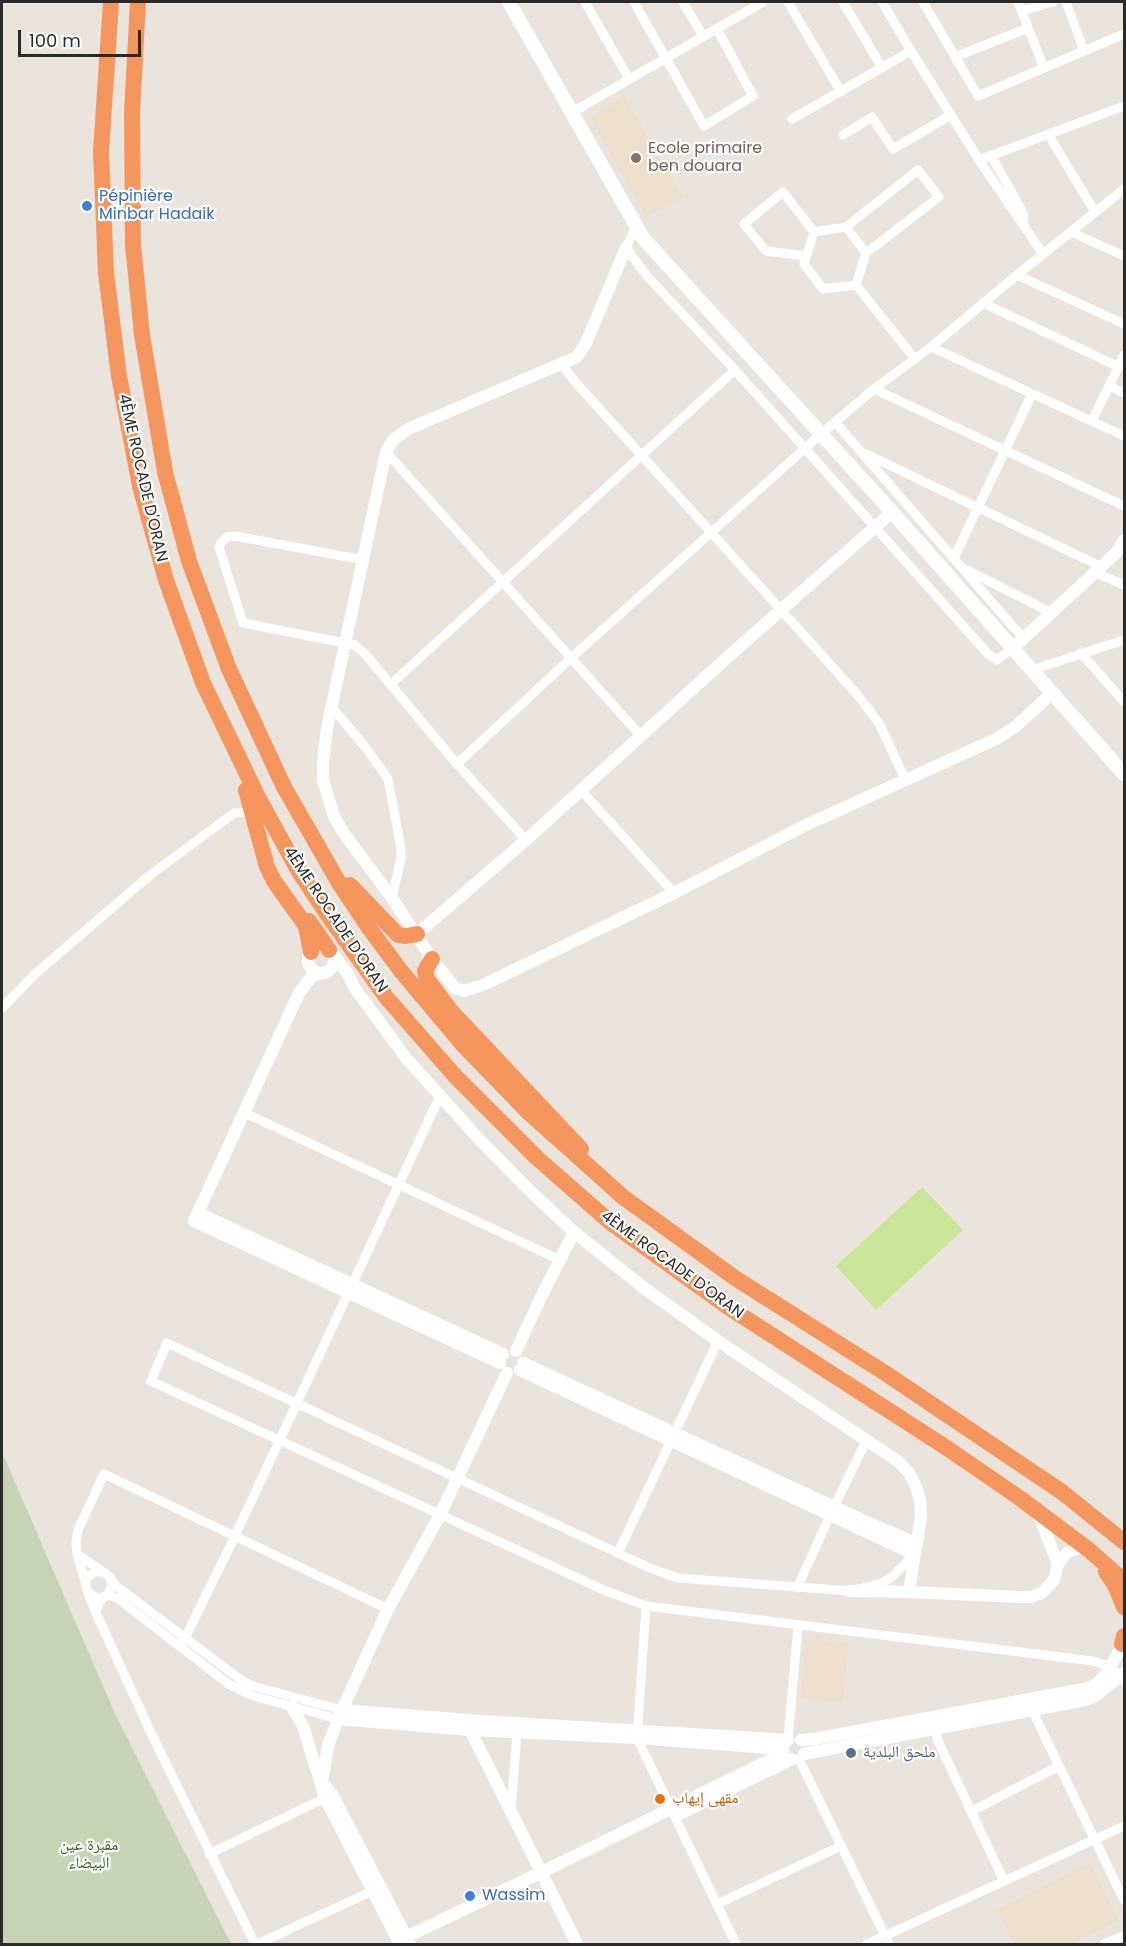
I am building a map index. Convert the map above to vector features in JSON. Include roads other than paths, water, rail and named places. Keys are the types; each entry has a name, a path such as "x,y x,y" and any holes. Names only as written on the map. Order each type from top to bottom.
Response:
{"highway":[{"name":"4ÈME ROCADE D'ORAN","path":"111,2 101,152 106,273 119,376 140,486 166,580 203,682 235,752 280,839 325,911 386,997 455,1076 537,1158 610,1222 728,1307 947,1448 1036,1510 1087,1548 1125,1581"},
{"name":"4ÈME ROCADE D'ORAN","path":"138,2 132,113 133,245 142,334 165,472 189,561 229,669 284,787 320,852 369,928 464,1046 527,1111 623,1197 735,1278 885,1373 1062,1492 1125,1542"},
{"path":"235,752 267,867 306,926 310,956"},
{"path":"320,852 390,929 401,936 417,934"},
{"path":"325,911 297,881 293,879 286,881 284,887 287,893 331,951"},
{"path":"432,959 425,971 427,980 452,1011 556,1121 623,1197"},
{"path":"1087,1548 1112,1580 1125,1607"}],"main road":[{"path":"509,2 644,238 1125,774"}],"street":[{"path":"585,2 629,79"},
{"path":"634,2 704,126 753,96 717,29"},
{"path":"684,2 704,36"},
{"path":"739,2 746,12"},
{"path":"571,113 764,2"},
{"path":"788,2 841,92"},
{"path":"843,2 882,68"},
{"path":"924,2 978,96 1125,34"},
{"path":"1044,68 1020,6 1053,2"},
{"path":"1066,2 1084,51"},
{"path":"886,3 911,51 979,160 1043,254"},
{"path":"955,57 1028,28"},
{"path":"792,119 911,51"},
{"path":"979,160 1125,106"},
{"path":"843,135 872,117 893,149 951,115"},
{"path":"1048,135 1095,213"},
{"path":"991,155 1023,213 1024,227"},
{"path":"814,232 846,227 918,170 939,197 866,252 856,285"},
{"path":"457,764 570,658 821,434 1125,189"},
{"path":"806,256 766,251 744,224 783,192 814,232"},
{"path":"636,226 581,353 577,357 408,429 393,440 386,452 331,706 323,762 323,780 326,796 343,832 392,898 432,959 456,988 464,991 472,989 674,893 806,825 996,739 1015,727 1052,693"},
{"path":"846,227 866,252"},
{"path":"814,232 804,264 823,289 856,285"},
{"path":"1071,232 1125,256"},
{"path":"626,248 646,276 735,370 988,654 997,660 1116,553 1125,540"},
{"path":"1017,275 1125,324"},
{"path":"856,285 915,359"},
{"path":"983,303 1119,367"},
{"path":"931,347 1125,436"},
{"path":"1092,422 1125,355"},
{"path":"562,364 641,456 867,706 879,723 906,781"},
{"path":"390,686 735,370"},
{"path":"1109,386 1125,393"},
{"path":"874,389 1125,506"},
{"path":"954,558 1032,394"},
{"path":"835,422 1023,638"},
{"path":"860,451 978,507 1125,585"},
{"path":"386,452 641,736"},
{"path":"417,934 526,840 892,512"},
{"path":"364,561 235,536 227,537 219,547 243,623 355,645 526,840"},
{"path":"962,567 1050,612"},
{"path":"1032,670 1125,640"},
{"path":"1081,653 1125,702"},
{"path":"331,706 366,747 388,779 401,849 392,898"},
{"path":"582,790 674,893"},
{"path":"2,1008 34,974 149,876 234,813 253,812"},
{"path":"299,993 300,981 310,956 318,948 331,951 348,974 354,987 406,1058 527,1188 574,1232 644,1288 718,1341 899,1462 916,1486 920,1501 921,1516 909,1592"},
{"path":"331,951 334,960 326,972 312,976 299,993 196,1217 511,1365 915,1549"},
{"path":"310,956 314,971 326,972 354,987"},
{"path":"182,1641 280,1441 440,1096"},
{"path":"245,1113 560,1260"},
{"path":"322,1782 328,1745 388,1609 440,1515 511,1365 522,1356 516,1351 574,1232"},
{"path":"618,1553 718,1341"},
{"path":"1087,1548 1068,1552 1058,1564 1050,1587 1031,1597 850,1591 678,1578 662,1574 167,1343 151,1381 606,1591 646,1606 1094,1661 1120,1674"},
{"path":"797,1588 867,1439"},
{"path":"378,1889 256,1944 209,1854 96,1613 86,1588 77,1554 78,1530 104,1474 388,1609"},
{"path":"1036,1510 1058,1564"},
{"path":"850,1591 867,1589 892,1577 915,1549"},
{"path":"77,1554 106,1574 115,1585 230,1685 253,1696 292,1707 340,1714 470,1725 637,1734 792,1752"},
{"path":"86,1588 90,1575 106,1574"},
{"path":"96,1613 97,1607 112,1586 106,1574"},
{"path":"86,1588 96,1597 117,1598 254,1686 340,1714"},
{"path":"646,1606 637,1734 736,1944"},
{"path":"798,1626 792,1752 887,1940"},
{"path":"792,1752 795,1737 801,1740 814,1739 1032,1710 1094,1697 1120,1674 1123,1643"},
{"path":"1123,1643 1121,1658 1125,1663"},
{"path":"292,1707 303,1726 322,1782 405,1942 544,1876 792,1752 1089,1688 1120,1674"},
{"path":"1032,1710 1125,1900"},
{"path":"933,1723 1004,1881"},
{"path":"470,1725 517,1732 637,1734"},
{"path":"470,1725 578,1944"},
{"path":"511,1811 517,1732"},
{"path":"972,1811 1059,1766"},
{"path":"209,1854 329,1796"},
{"path":"867,1944 887,1940 1004,1881 1125,1826"},
{"path":"717,1904 841,1846"},
{"path":"1104,1944 1125,1936"}],"place":[{"name":"Ecole primaire ben douara","path":"636,158"},
{"name":"Pépinière Minbar Hadaik","path":"87,206"},
{"name":"ملحق البلدية","path":"851,1753"},
{"name":"مقهى إيهاب","path":"660,1799"},
{"name":"Wassim","path":"470,1896"}],"park label":[{"name":"مقبرة عين البيضاء","path":"89,1855"}]}
